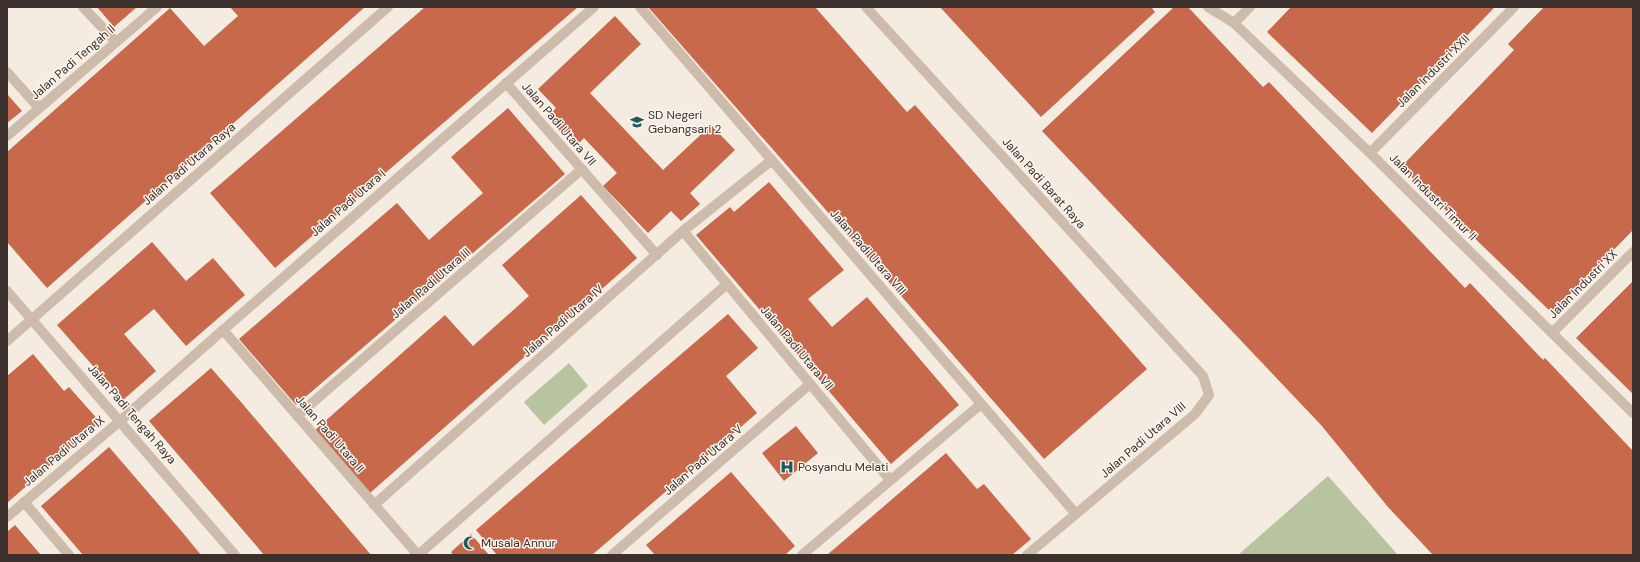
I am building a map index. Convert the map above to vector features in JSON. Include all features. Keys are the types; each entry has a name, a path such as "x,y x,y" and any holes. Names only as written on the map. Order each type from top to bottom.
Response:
{"street":[{"path":"83,7 116,42"},
{"name":"Jalan Padi Tengah II","path":"7,136 157,7"},
{"name":"Jalan Padi Utara Raya","path":"7,341 388,7"},
{"name":"Jalan Padi Utara I","path":"120,421 594,7"},
{"name":"Jalan Padi Utara VIII","path":"640,7 1076,514"},
{"name":"Jalan Padi Barat Raya","path":"866,7 1203,376"},
{"name":"Jalan Industri Timur II","path":"1208,7 1234,23 1370,153 1633,413"},
{"path":"1234,23 1250,7"},
{"name":"Jalan Industri XXII","path":"1370,153 1514,7"},
{"path":"7,72 39,108"},
{"name":"Jalan Padi Utara VII","path":"506,83 657,255"},
{"name":"Jalan Padi Utara IV","path":"374,505 683,231 772,160"},
{"name":"Jalan Padi Utara III","path":"297,416 582,169"},
{"name":"Jalan Padi Utara VII","path":"683,231 890,480"},
{"name":"Jalan Industri XX","path":"1552,333 1633,252"},
{"path":"418,555 727,284"},
{"name":"Jalan Padi Tengah Raya","path":"7,291 236,555"},
{"name":"Jalan Padi Utara II","path":"223,330 418,555"},
{"name":"Jalan Padi Utara VIII","path":"1027,555 1195,414 1209,395 1203,376"},
{"name":"Jalan Padi Utara V","path":"612,555 810,384"},
{"path":"802,555 981,404"},
{"name":"Jalan Padi Utara IX","path":"7,517 120,421"},
{"path":"24,502 69,555"}],"green space":[{"path":"569,363 588,386 544,425 524,402"},
{"path":"1328,476 1398,555 1238,555"}],"building":[{"path":"97,7 137,7 114,27"},
{"path":"230,7 365,7 47,288 7,242 7,152 170,8 204,46 238,16"},
{"path":"425,7 578,7 275,268 210,193"},
{"path":"648,7 815,7 907,112 915,105 1147,369 1044,459"},
{"path":"940,7 1151,7 1155,12 1041,117"},
{"path":"1174,7 1188,7 1263,87 1269,82 1465,288 1470,283 1543,360 1545,358 1633,451 1633,555 1433,555 1388,507 1321,425 1042,131"},
{"path":"1291,7 1495,7 1372,133 1267,32"},
{"path":"1544,7 1633,7 1633,230 1552,313 1401,167 1514,50 1508,44"},
{"path":"615,16 641,44 590,93 663,170 711,125 735,150 690,193 700,204 681,221 671,211 648,233 603,186 617,173 584,138 575,147 547,117 556,108 538,89"},
{"path":"7,94 22,111 7,123"},
{"path":"508,108 565,174 296,405 239,339 397,203 429,240 483,193 451,157"},
{"path":"769,182 844,270 808,299 832,327 867,297 959,405 891,464 696,235 730,207 734,212"},
{"path":"581,195 637,258 370,493 314,431 445,315 473,346 529,296 502,265"},
{"path":"152,242 186,281 213,258 245,295 186,346 154,309 124,334 156,371 123,400 57,325"},
{"path":"1633,281 1633,394 1576,338"},
{"path":"728,314 758,348 726,376 757,413 592,555 497,555 476,530"},
{"path":"33,354 64,391 69,387 100,422 7,503 7,376"},
{"path":"211,368 371,555 264,555 149,421"},
{"name":"Posyandu Melati","path":"796,426 818,453 784,481 762,453"},
{"path":"109,447 201,555 83,555 41,506"},
{"path":"946,453 977,489 984,484 1031,539 1012,555 827,555"},
{"path":"731,472 795,546 785,555 655,555 646,545"},
{"path":"15,525 41,555 7,555 7,532"},
{"name":"Musala Annur","path":"471,534 489,555 453,555 451,552"}],"place":[{"name":"SD Negeri Gebangsari 2","path":"637,122"},
{"name":"Posyandu Melati","path":"787,467"},
{"name":"Musala Annur","path":"470,543"}]}
